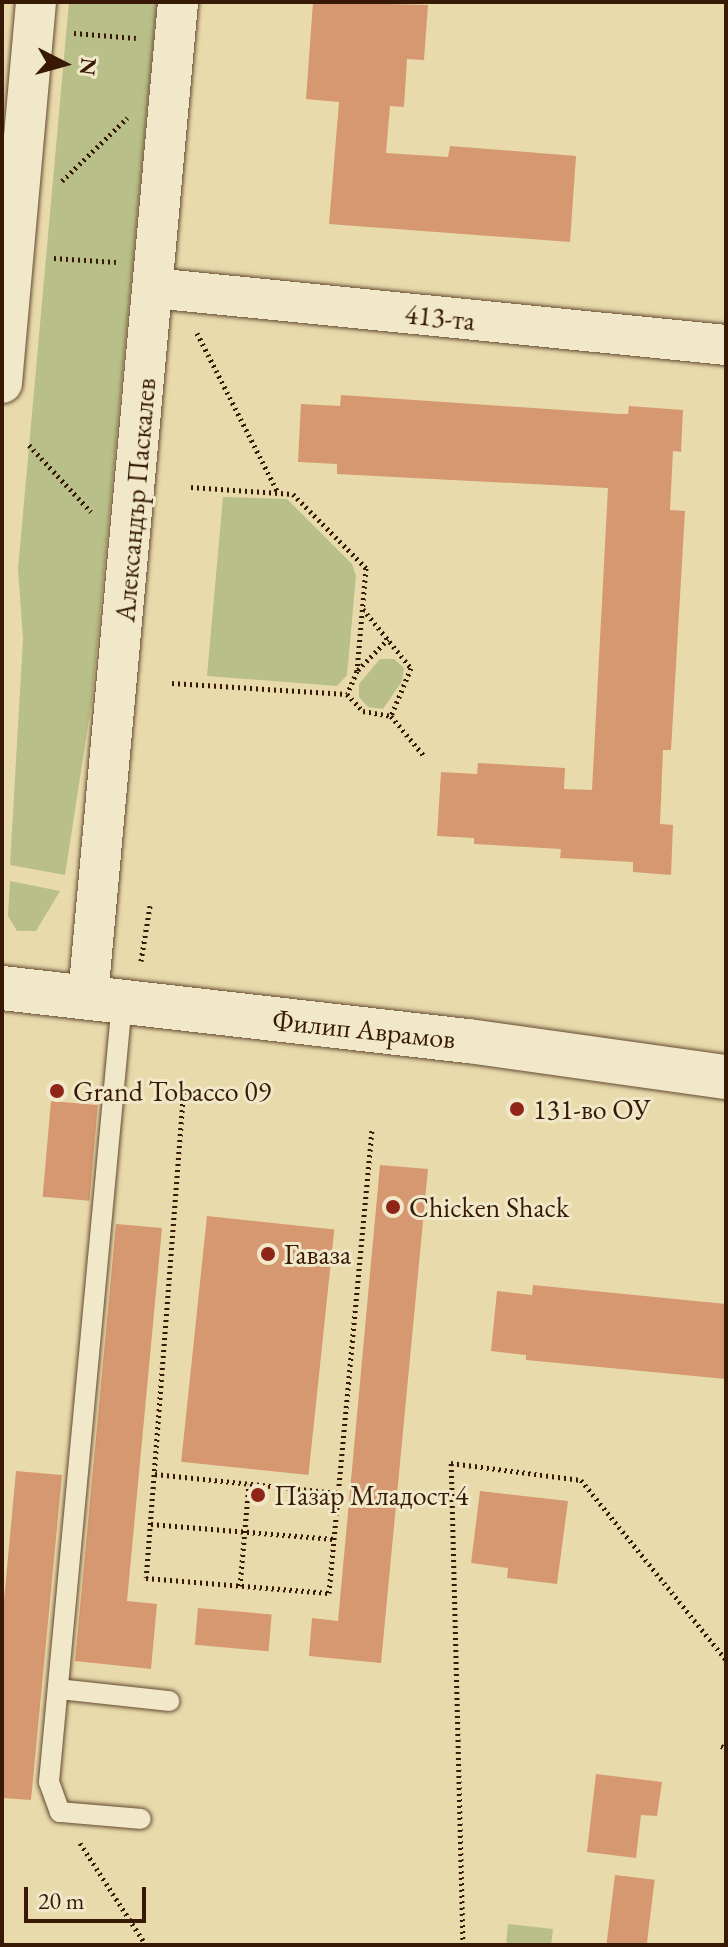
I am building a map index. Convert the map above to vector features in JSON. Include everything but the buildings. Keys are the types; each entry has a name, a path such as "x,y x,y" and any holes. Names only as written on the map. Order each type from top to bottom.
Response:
{"street":[{"path":"2,383 6,279 36,2"},
{"name":"Александър Паскалев","path":"105,999 143,276 178,2"},
{"name":"413-та","path":"143,276 726,345"},
{"name":"Филип Аврамов","path":"2,988 469,1041 726,1077"}],"lane":[{"path":"105,999 49,1782 60,1812 141,1819"},
{"path":"58,1689 169,1701"}],"path":[{"path":"66,32 153,39"},
{"path":"52,191 137,108"},
{"path":"46,258 143,276"},
{"path":"196,332 278,493"},
{"path":"29,445 98,520"},
{"path":"191,487 293,494 366,568 357,671 347,694"},
{"path":"363,608 411,668 391,716"},
{"path":"357,671 388,639"},
{"path":"172,683 347,694 363,711 391,716 425,757"},
{"path":"148,921 150,906"},
{"path":"184,1086 146,1578 329,1593 372,1130"},
{"path":"463,1945 451,1463 581,1480 726,1660"},
{"path":"155,1474 338,1493"},
{"path":"240,1586 249,1484"},
{"path":"151,1524 334,1539"},
{"path":"60,1812 146,1945"}],"green space":[{"path":"69,2 157,2 92,700 65,875 10,865 23,639 18,569"},
{"path":"223,497 287,499 352,564 356,576 347,675 337,686 207,676"},
{"path":"380,659 394,659 404,668 402,681 383,709 368,707 359,697 359,684"},
{"path":"10,881 60,891 36,931 17,931 8,916"},
{"path":"508,1924 553,1929 551,1945 506,1945"}],"place":[{"name":"Grand Tobacco 09","path":"57,1091"},
{"name":"131-во ОУ","path":"517,1109"},
{"name":"Chicken Shack","path":"393,1207"},
{"name":"Гаваза","path":"268,1254"},
{"name":"Пазар Младост 4","path":"258,1495"}]}
